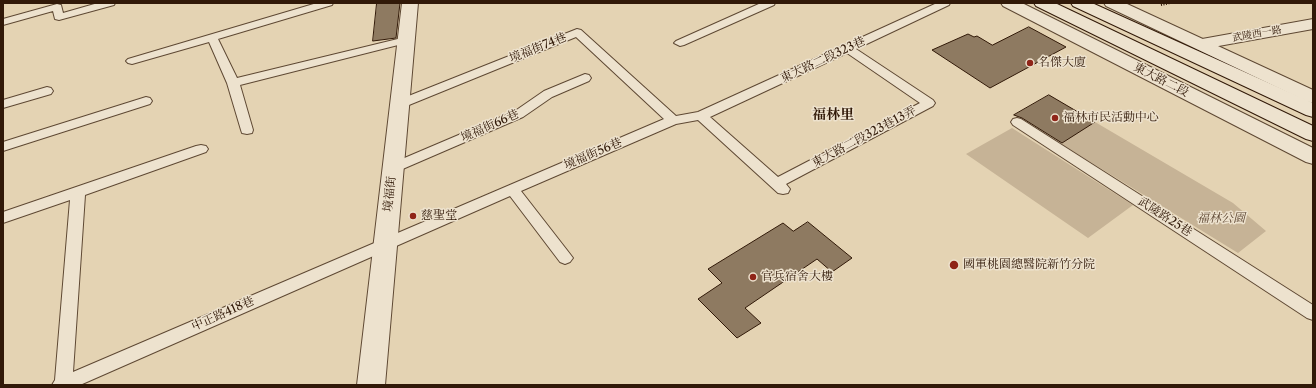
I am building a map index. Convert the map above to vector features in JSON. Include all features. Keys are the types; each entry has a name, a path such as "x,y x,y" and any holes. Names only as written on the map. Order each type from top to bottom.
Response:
{"street":[{"name":"境福街","path":"371,385 410,3"},
{"name":"東大路二段","path":"1009,3 1313,157"},
{"name":"東大路二段","path":"1042,3 1313,134"},
{"path":"1079,3 1313,112"},
{"path":"1112,3 1313,96"},
{"name":"武陵西一路","path":"1202,44 1313,24"}],"lane":[{"path":"3,22 56,5 59,17 110,3"},
{"path":"283,3 290,14"},
{"path":"132,61 328,3"},
{"path":"680,43 770,3"},
{"name":"東大路二段323巷","path":"701,116 944,3"},
{"name":"境福街74巷","path":"400,104 577,32 674,120"},
{"path":"212,37 233,83 247,130"},
{"path":"233,83 406,40"},
{"name":"東大路二段323巷13弄","path":"701,116 780,186 929,103 847,48"},
{"name":"境福街66巷","path":"393,168 519,114 548,94 585,78"},
{"path":"3,104 47,91"},
{"path":"3,147 146,101"},
{"name":"境福街56巷","path":"385,244 674,120 701,116"},
{"name":"武陵路25巷","path":"1017,122 1313,313"},
{"path":"3,218 201,149"},
{"path":"512,189 565,258"},
{"path":"62,385 78,192"},
{"name":"中正路418巷","path":"62,385 385,244"}],"green space":[{"name":"福林公園","path":"1049,95 1233,203 1266,231 1238,253 1014,115"},
{"path":"1012,128 1133,205 1088,238 966,154"}],"building":[{"path":"377,3 400,3 396,38 373,41"},
{"path":"1029,27 1066,47 990,88 932,50 968,34 974,37 977,36 992,45"},
{"name":"福林市民活動中心","path":"1049,95 1095,122 1062,143 1022,118 1014,115"},
{"name":"官兵宿舍大樓","path":"808,222 852,258 832,272 817,259 745,308 761,323 737,338 698,299 722,283 708,269 783,223 793,231"}],"place":[{"name":"名傑大廈","path":"1030,63"},
{"name":"福林市民活動中心","path":"1055,118"},
{"name":"慈聖堂","path":"413,216"},
{"name":"國軍桃園總醫院新竹分院","path":"954,265"},
{"name":"官兵宿舍大樓","path":"753,277"}],"district":[{"name":"福林里","path":"833,115"}]}
